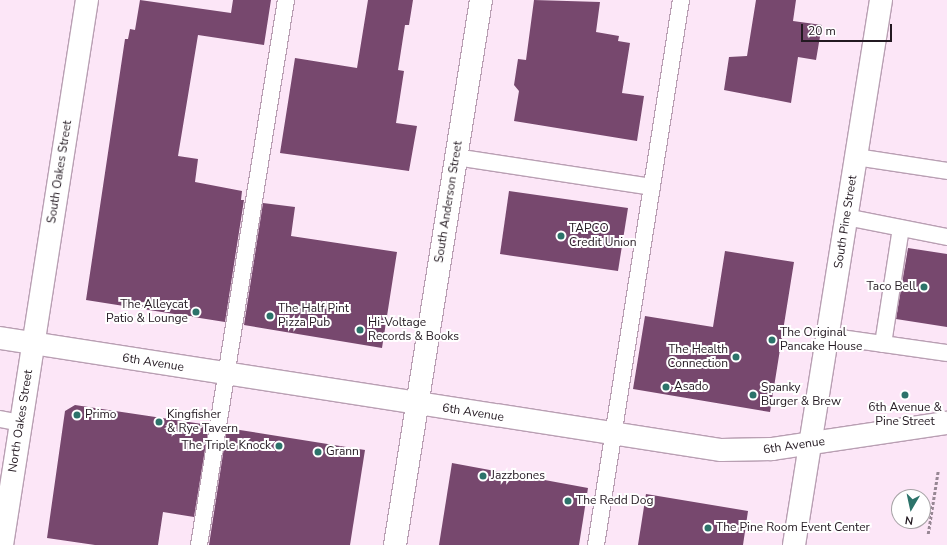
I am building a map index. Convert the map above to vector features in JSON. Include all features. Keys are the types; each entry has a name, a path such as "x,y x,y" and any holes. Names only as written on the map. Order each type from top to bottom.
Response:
{"street":[{"name":"South Oakes Street","path":"33,344 87,0"},
{"name":"South Anderson Street","path":"395,545 481,0"},
{"name":"South Pine Street","path":"794,545 881,0"},
{"name":"6th Avenue","path":"0,338 417,404 614,434 740,451 810,444 947,423"},
{"name":"North Oakes Street","path":"2,545 10,421 33,344"}],"lane":[{"path":"199,545 286,0"},
{"path":"596,545 681,0"},
{"path":"456,157 652,187"},
{"path":"856,157 947,171"},
{"path":"846,218 947,237"},
{"path":"883,344 901,228"},
{"path":"827,336 947,353"}],"path":[{"path":"928,534 938,471"}],"building":[{"path":"140,0 231,13 233,0 271,0 264,45 198,35 178,156 198,159 195,182 242,191 241,200 244,200 225,322 86,300 125,39 128,39 130,29 135,30"},
{"path":"368,0 413,0 409,25 405,25 398,70 404,71 396,123 417,126 409,171 280,153 295,58 357,68"},
{"path":"534,0 600,2 596,32 619,36 618,41 630,43 622,93 644,96 637,141 514,121 519,91 514,85 518,59 526,60"},
{"path":"756,0 796,0 793,21 822,25 816,60 798,57 791,103 724,90 729,57 747,56"},
{"path":"509,191 628,208 618,271 500,254"},
{"path":"263,203 295,207 291,236 397,252 382,348 244,325"},
{"name":"Taco Bell","path":"908,248 947,254 947,327 896,319"},
{"path":"725,251 794,262 770,412 633,389 645,316 713,327"},
{"path":"75,405 209,425 194,517 163,512 158,545 95,545 47,538 65,411"},
{"path":"227,428 365,450 350,545 209,545"},
{"path":"452,463 588,488 579,545 439,545"},
{"name":"The Pine Room Event Center","path":"646,494 748,511 743,545 638,545"}],"place":[{"name":"TAPCO Credit Union","path":"561,236"},
{"name":"Taco Bell","path":"924,287"},
{"name":"The Alleycat Patio & Lounge","path":"196,312"},
{"name":"The Half Pint Pizza Pub","path":"270,316"},
{"name":"Hi-Voltage Records & Books","path":"360,330"},
{"name":"The Original Pancake House","path":"772,340"},
{"name":"The Health Connection","path":"736,357"},
{"name":"Asado","path":"666,387"},
{"name":"Spanky Burger & Brew","path":"753,395"},
{"name":"6th Avenue & Pine Street","path":"905,395"},
{"name":"Primo","path":"77,415"},
{"name":"Kingfisher & Rye Tavern","path":"159,422"},
{"name":"The Triple Knock","path":"279,446"},
{"name":"Grann","path":"318,452"},
{"name":"Jazzbones","path":"483,476"},
{"name":"The Redd Dog","path":"568,501"},
{"name":"The Pine Room Event Center","path":"708,528"}]}
